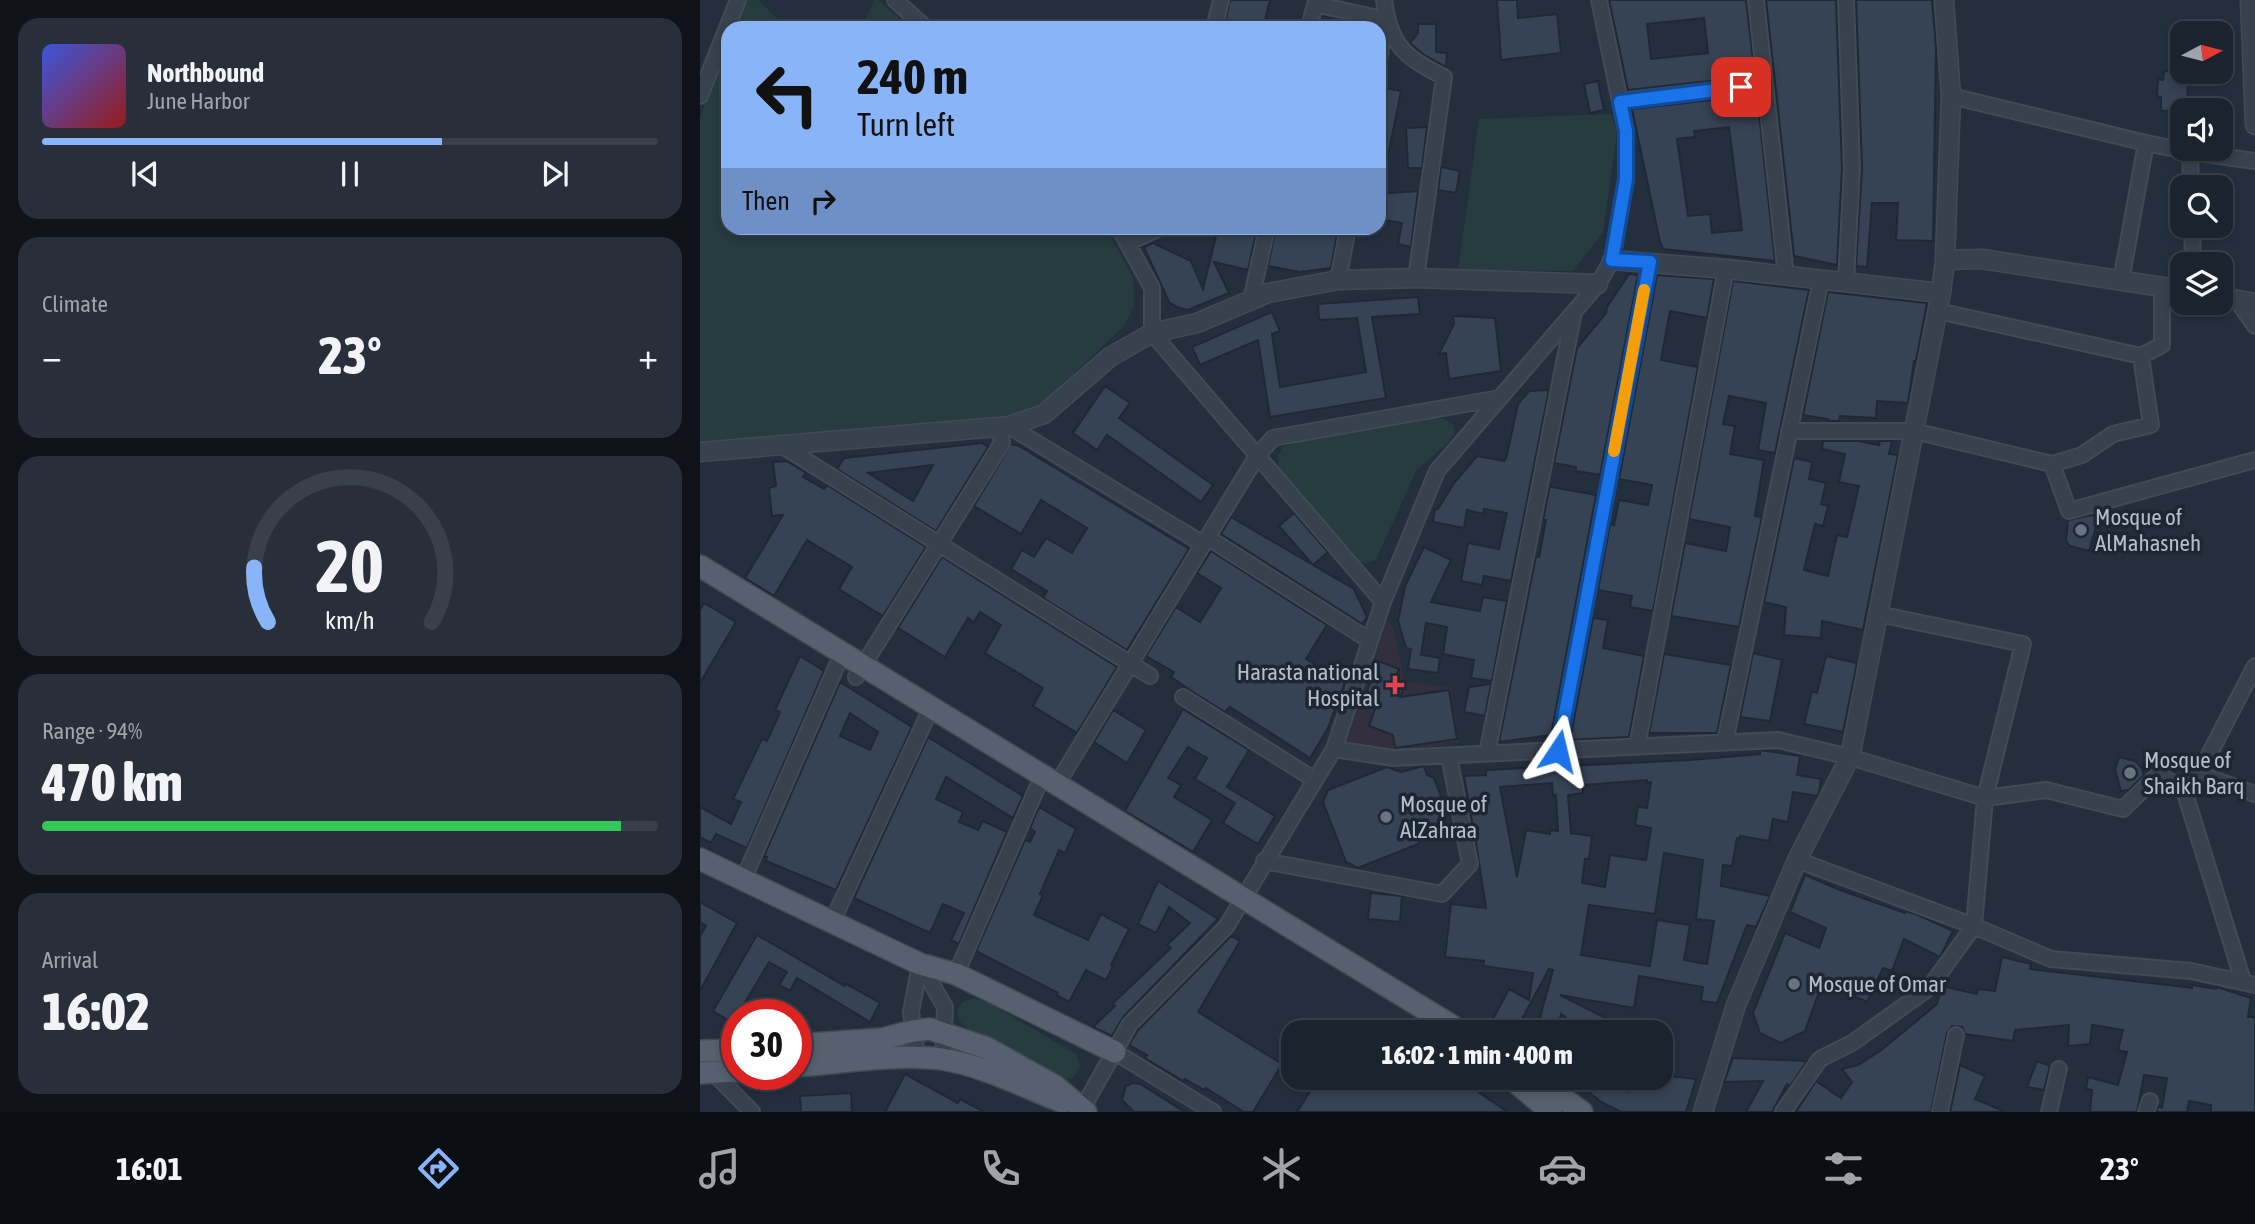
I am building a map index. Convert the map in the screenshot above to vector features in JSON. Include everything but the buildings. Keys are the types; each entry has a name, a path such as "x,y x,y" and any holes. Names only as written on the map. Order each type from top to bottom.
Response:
{"main road":[{"path":"700,566 859,671 1239,903 1441,1020"},
{"path":"700,581 837,665 859,671 926,719 1047,786"},
{"path":"700,859 920,964 956,974 1115,1052"},
{"path":"1239,903 1419,1020"},
{"path":"812,1044 882,1039 930,1029 987,1048 1055,1086 1084,1111"},
{"path":"700,1051 721,1050"},
{"path":"812,1065 917,1057 943,1059 1084,1111"},
{"path":"1525,1090 1550,1112"},
{"path":"1552,1090 1582,1112"}],"street":[{"path":"730,21 738,0"},
{"path":"894,0 918,21"},
{"path":"1215,21 1221,0"},
{"path":"1384,0 1386,20 1394,41 1416,63 1444,77 1416,278"},
{"path":"1084,1111 1130,1024 1226,928 1334,749 1383,602 1437,471 1598,284 1612,260 1626,179 1626,131 1599,0"},
{"path":"1756,0 1786,276"},
{"path":"1846,0 1852,168 1846,282"},
{"path":"1703,1112 1736,1005 1797,860 1850,757 1945,260 1951,96 1944,0"},
{"path":"2250,0 2255,125"},
{"path":"1311,21 1315,4 1386,20"},
{"path":"700,96 721,43"},
{"path":"1620,102 1765,84"},
{"path":"1951,96 2170,148"},
{"path":"2121,281 2146,143"},
{"path":"2233,158 2255,161"},
{"path":"1123,235 1152,288 1152,334 1383,602"},
{"path":"1128,243 1145,235"},
{"path":"1251,300 1265,235"},
{"path":"1338,280 1347,235"},
{"path":"1945,260 1982,259 2170,288"},
{"path":"1612,260 1846,282 1939,302 2141,356 2162,345 2162,287"},
{"path":"1558,751 1650,262"},
{"path":"1637,747 1726,269"},
{"path":"700,452 1005,426 1044,414 1110,358 1152,334 1197,323 1268,293 1338,280 1416,278 1598,284"},
{"path":"1725,742 1821,279"},
{"path":"2233,299 2255,303"},
{"path":"2233,303 2255,326"},
{"path":"1487,754 1574,311"},
{"path":"1789,431 1914,431 2052,464 2082,455 2113,435 2151,425 2141,356"},
{"path":"956,974 1047,786 1130,664 1257,456 1273,438 1500,398"},
{"path":"859,671 1002,443 1005,426"},
{"path":"1005,426 1203,544"},
{"path":"781,445 1150,676"},
{"path":"2052,464 2069,511 2255,460"},
{"path":"1203,544 1210,539 1369,640"},
{"path":"1783,1112 1820,1059 1852,1043 1929,988 1974,926 1985,798 2023,644 1878,614"},
{"path":"743,880 837,665"},
{"path":"2184,790 2199,774 2255,666"},
{"path":"1183,697 1315,780"},
{"path":"832,922 926,719"},
{"path":"1334,749 1393,758 1778,740 1850,757 1985,798 2046,790 2123,809 2159,774 2184,790 2249,983"},
{"path":"1264,861 1442,894 1470,864 1449,756"},
{"path":"2199,774 2255,794"},
{"path":"1797,860 1974,926 2050,959 2191,971 2249,983"},
{"path":"917,1057 911,1012 920,964"},
{"path":"920,964 945,1007 943,1059"},
{"path":"1940,1112 1956,1035"},
{"path":"1115,1052 1213,1112"},
{"path":"2049,1112 2059,1069"},
{"path":"705,1070 752,1112"}],"shaded area":[{"name":"Harasta national Hospital","path":"1384,621 1393,625 1404,681 1451,688 1459,743 1393,752 1344,744"}],"green space":[{"path":"747,0 758,0 779,21 739,21"},
{"path":"874,0 878,0 902,21 865,21"},
{"path":"721,64 721,235 1110,235 1133,278 1134,307 1123,327 1045,401 1013,415 700,444 700,117"},
{"path":"1611,114 1617,133 1603,232 1573,271 1458,270 1479,119"},
{"path":"1434,418 1444,419 1454,426 1454,434 1448,443 1416,471 1376,560 1365,563 1357,561 1279,470 1278,456 1282,447 1313,438"},
{"path":"973,998 989,1003 1076,1054 1080,1066 1074,1077 1062,1080 972,1032 960,1022 957,1011 962,1002"}],"slow traffic":[{"path":"1614,451 1644,290"}],"place":[{"name":"Mosque of AlMahasneh","path":"2081,530"},
{"name":"Harasta national Hospital","path":"1395,685"},
{"name":"Mosque of Shaikh Barq","path":"2130,773"},
{"name":"Mosque of AlZahraa","path":"1386,817"},
{"name":"Mosque of Omar","path":"1794,984"}],"route":[{"path":"1558,751 1650,262 1612,260 1626,179 1626,131 1620,102 1741,87"}]}
